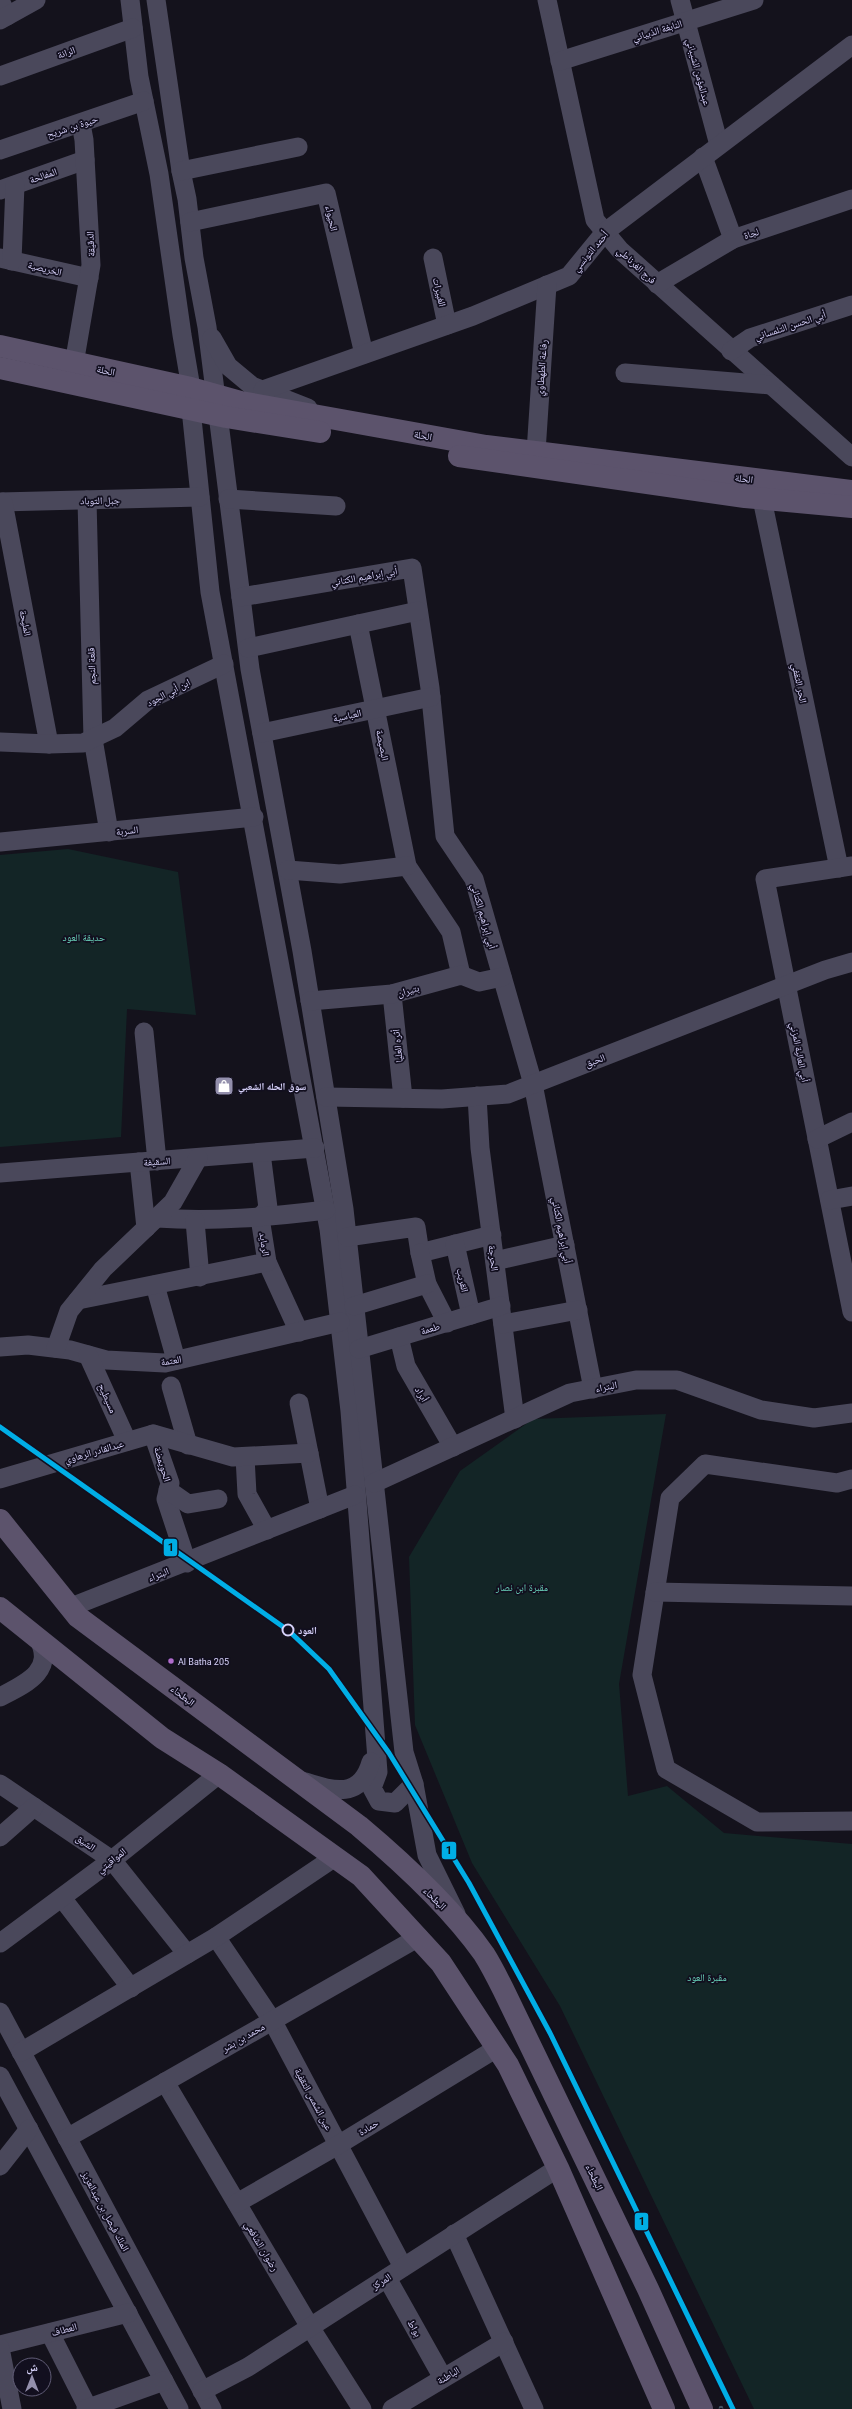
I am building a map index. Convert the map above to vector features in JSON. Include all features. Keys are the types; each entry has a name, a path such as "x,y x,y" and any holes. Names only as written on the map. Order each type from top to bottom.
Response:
{"main road":[{"name":"الحلة","path":"0,346 74,364 191,399 488,462 762,499 852,507"},
{"name":"الحلة","path":"0,368 191,399"},
{"name":"الحلة","path":"217,405 327,418 486,446 852,491"},
{"name":"البطحاء","path":"0,1520 78,1617 296,1779 384,1847 459,1922 485,1955 507,1995 644,2282 702,2409"},
{"path":"0,1608 162,1738 219,1774 361,1876 442,1963 508,2064 558,2168 664,2409"}],"street":[{"path":"2,12 36,0"},
{"path":"130,0 138,76 160,174 191,399 210,592 254,817 326,1210 350,1411 355,1495 378,1772 372,1788 380,1801 395,1803 414,1784"},
{"path":"156,0 181,170 188,199 190,222 217,405 248,648 262,733 288,870 326,1097 347,1237 404,1752 414,1784 427,1855 459,1922"},
{"name":"فرج الغرناطي","path":"547,0 595,220 620,250 657,284 731,351 852,456"},
{"name":"عبدالمؤمن الشيباني","path":"680,0 719,145"},
{"name":"النابغة الذبياني","path":"560,61 754,0"},
{"name":"الرانة","path":"0,76 133,28"},
{"name":"أحمد التونسي","path":"263,390 448,325 569,276 605,232 852,45"},
{"name":"حيوة بن شريح","path":"0,150 81,124 144,101"},
{"name":"الدقيقة","path":"74,364 91,266 85,160 81,124"},
{"path":"181,170 298,147"},
{"path":"703,157 733,239"},
{"name":"المفالحة","path":"8,187 85,160"},
{"path":"6,260 8,187"},
{"name":"الحيواء","path":"190,222 326,194 364,354"},
{"name":"لجاة","path":"657,284 733,239 852,200"},
{"name":"الغبيرات","path":"432,258 448,325"},
{"name":"الخريصية","path":"6,260 89,278"},
{"name":"رفاعة الطهطاوي","path":"536,452 547,285"},
{"name":"أبي الحسن التلمساني","path":"731,351 750,338 852,305"},
{"path":"206,327 228,366 252,386 327,418"},
{"path":"625,374 771,385"},
{"name":"جبل التوباد","path":"1,502 200,497"},
{"path":"228,499 336,506"},
{"name":"الحر الثقفي","path":"762,499 845,867"},
{"name":"قلعة النجم","path":"87,500 93,738 109,832"},
{"name":"المليحة","path":"1,502 48,744"},
{"name":"أبي إبراهيم الكتاني","path":"241,598 412,568 431,697 445,836 474,879 533,1084 593,1389"},
{"path":"248,648 418,612"},
{"name":"البصيصة","path":"358,624 407,866 451,932 461,975"},
{"name":"ابن أبي الجود","path":"0,742 48,744 83,743 115,728 148,700 224,664"},
{"name":"العباسية","path":"262,733 431,697"},
{"name":"السربة","path":"0,842 254,817"},
{"path":"288,870 340,874 407,866"},
{"name":"أبي العالية المزني","path":"845,867 765,879 852,1312"},
{"name":"الحبق","path":"326,1097 442,1099 508,1094 786,985 852,962"},
{"path":"461,975 479,982 502,977"},
{"name":"بتيران","path":"310,1001 392,994 461,975"},
{"name":"أثره العليا","path":"392,994 403,1098"},
{"path":"144,1032 151,1223"},
{"name":"الحرجة","path":"477,1096 480,1148 515,1419"},
{"path":"817,1139 852,1122"},
{"name":"السقيفة","path":"0,1173 315,1148"},
{"name":"الرمايد","path":"261,1153 268,1208 260,1218 267,1262 299,1332"},
{"path":"56,1348 69,1311 104,1269 173,1202 198,1158"},
{"path":"830,1200 852,1196"},
{"path":"151,1223 260,1218 326,1210"},
{"path":"195,1221 200,1277"},
{"path":"347,1237 416,1227 426,1284 447,1322"},
{"path":"420,1253 492,1235"},
{"name":"القريب","path":"455,1244 471,1315"},
{"path":"495,1261 565,1245"},
{"path":"78,1300 200,1277 267,1262"},
{"path":"354,1306 426,1284"},
{"path":"155,1285 176,1360"},
{"name":"طعمة","path":"359,1349 471,1315 502,1315 578,1310"},
{"name":"العتمة","path":"0,1347 28,1345 56,1348 106,1360 165,1363 340,1322"},
{"name":"أبراد","path":"399,1337 406,1366 453,1447"},
{"name":"مسيطيح","path":"88,1355 127,1441"},
{"name":"البتراء","path":"374,1484 570,1393 636,1380 677,1380 761,1410 814,1418 852,1414"},
{"path":"171,1386 188,1444"},
{"path":"299,1403 320,1509"},
{"path":"154,1434 233,1457 308,1452"},
{"name":"عبدالقادر الرهاوي","path":"0,1479 154,1434"},
{"name":"الحويمضة","path":"154,1434 170,1484 166,1499 187,1563"},
{"path":"245,1457 247,1494 267,1530"},
{"path":"852,1479 837,1483 705,1464 670,1498 642,1675 666,1769 757,1822 852,1821"},
{"path":"168,1490 188,1504 218,1499"},
{"name":"البتراء","path":"70,1607 187,1563 355,1495"},
{"path":"655,1592 852,1596"},
{"path":"0,1697 24,1685 40,1671 44,1660 44,1650 38,1638"},
{"path":"296,1779 336,1791 357,1786 363,1780 370,1767 376,1746"},
{"name":"المواقيتي","path":"0,1943 112,1860 219,1774"},
{"name":"الشيق","path":"0,1784 112,1860 187,1954"},
{"path":"0,1837 34,1807"},
{"path":"21,2052 216,1937 335,1858"},
{"path":"62,1898 131,1988"},
{"name":"عين الشمس الثقفية","path":"216,1937 272,2020 403,2267"},
{"name":"محمد بن بشر","path":"67,2138 272,2020 419,1938"},
{"name":"الملك فيصل بن عبدالعزيز","path":"0,2012 212,2409"},
{"name":"حمادة","path":"237,2203 338,2145 497,2048"},
{"path":"0,2076 178,2409"},
{"name":"رضوان الشافعي","path":"165,2082 310,2327 362,2409"},
{"path":"0,2166 29,2129"},
{"name":"المركز","path":"202,2391 248,2367 558,2168"},
{"path":"454,2234 534,2409"},
{"name":"بواط","path":"387,2278 443,2378"},
{"name":"العطاف","path":"0,2346 128,2313"},
{"path":"50,2333 87,2409 164,2381"},
{"name":"الباطنة","path":"392,2409 504,2342"},
{"path":"0,2346 12,2409"}],"green space":[{"name":"حديقة العود","path":"68,849 178,872 196,1015 127,1009 121,1137 0,1147 0,855"},
{"name":"مقبرة العود","path":"666,1414 619,1684 628,1796 667,1786 724,1833 852,1844 852,2409 754,2409 560,2006 472,1863 415,1725 409,1557 460,1471 533,1419"}],"transit line":[{"name":"1","path":"0,1427 289,1631 329,1669 389,1753 469,1883 550,2033 733,2409"}],"place":[{"name":"سوق الحله الشعبي","path":"224,1086"},
{"name":"العود","path":"288,1630"},
{"name":"Al Batha 205","path":"171,1661"}],"park label":[{"name":"مقبرة ابن نصار","path":"522,1587"}]}
